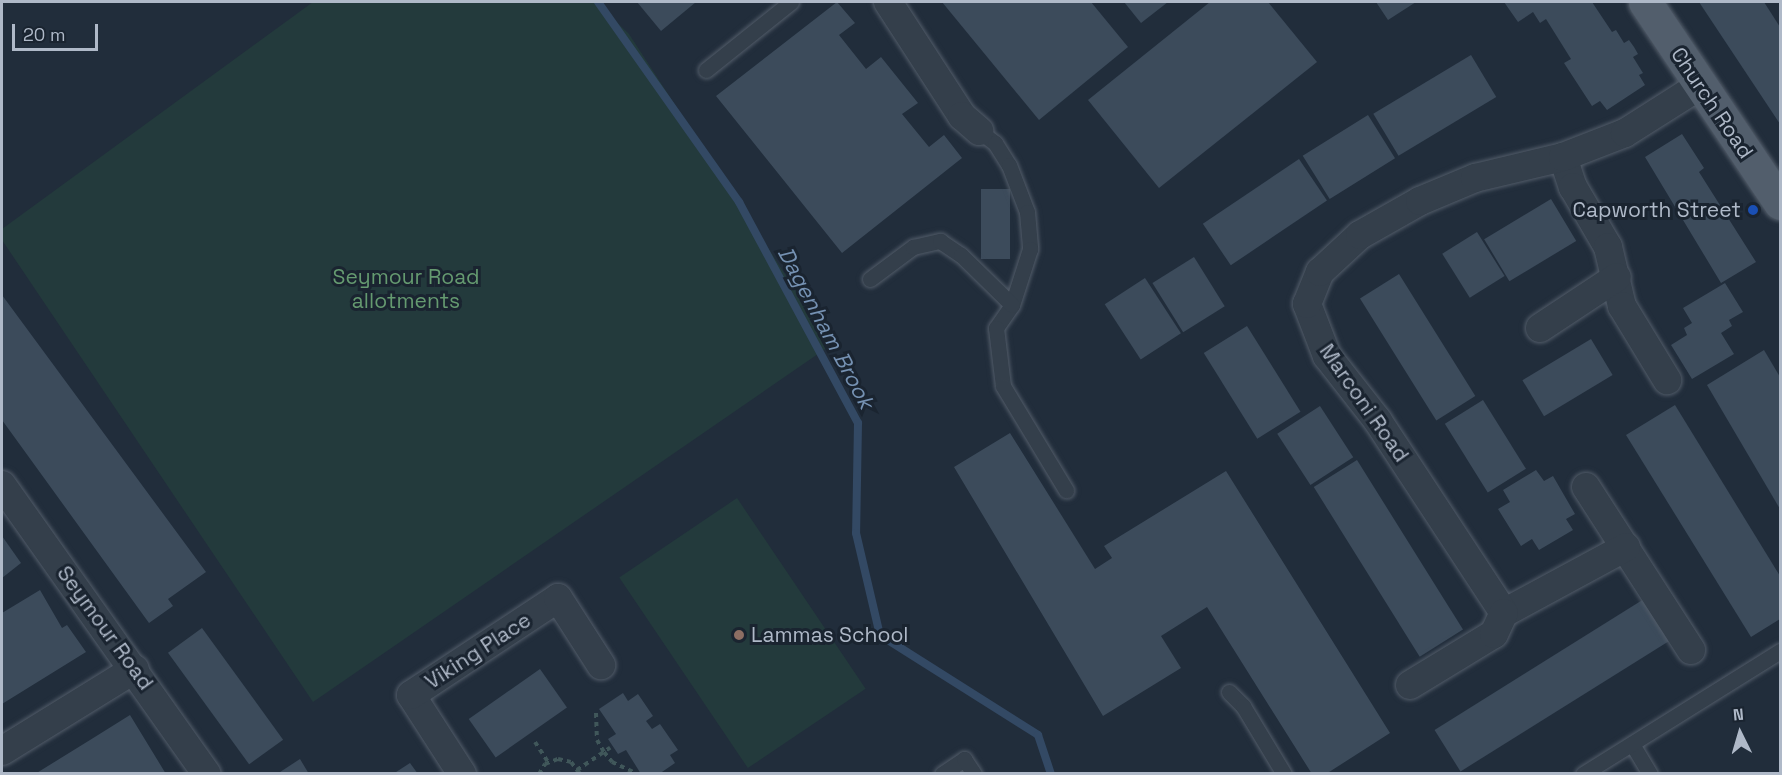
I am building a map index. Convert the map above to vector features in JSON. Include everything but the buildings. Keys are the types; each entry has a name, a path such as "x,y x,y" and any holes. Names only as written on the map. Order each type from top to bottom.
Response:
{"main road":[{"name":"Church Road","path":"1645,2 1699,86 1780,203"}],"street":[{"path":"888,2 962,116 979,131"},
{"name":"Marconi Road","path":"1504,613 1378,421 1327,356 1307,304 1320,272 1360,235 1420,201 1475,178 1563,157 1625,133 1699,86"},
{"path":"1563,157 1573,187 1608,247 1617,277 1622,306 1667,380"},
{"path":"1540,327 1617,277"},
{"name":"Seymour Road","path":"2,485 135,669 207,774"},
{"path":"1586,487 1691,650"},
{"path":"1410,685 1494,634 1504,613 1626,547"},
{"name":"Viking Place","path":"462,774 411,695 558,598 601,665"},
{"path":"2,751 135,669"}],"lane":[{"path":"706,70 791,2"},
{"path":"979,131 995,143 1009,165 1027,213 1030,249 1011,305 996,328 1003,386 1066,490"},
{"path":"870,279 913,247 940,241 961,255 1011,305"},
{"path":"1583,774 1780,651"},
{"path":"1229,692 1243,706 1284,774"},
{"path":"1632,744 1650,774"},
{"path":"942,774 964,759 974,774"}],"path":[{"path":"596,713 597,740 604,752 612,762 636,774"},
{"path":"535,742 548,762"},
{"path":"539,774 548,762 558,759 571,762 578,772 610,748"}],"green space":[{"name":"Seymour Road allotments","path":"313,2 596,2 629,34 831,345 313,702 2,240 2,229"},
{"path":"737,498 866,689 748,768 619,577"}],"waterway":[{"name":"Dagenham Brook","path":"598,2 739,202 858,423 856,533 880,635 1038,735 1051,774"}],"place":[{"name":"Capworth Street","path":"1753,210"},
{"name":"Lammas School","path":"739,635"}]}
